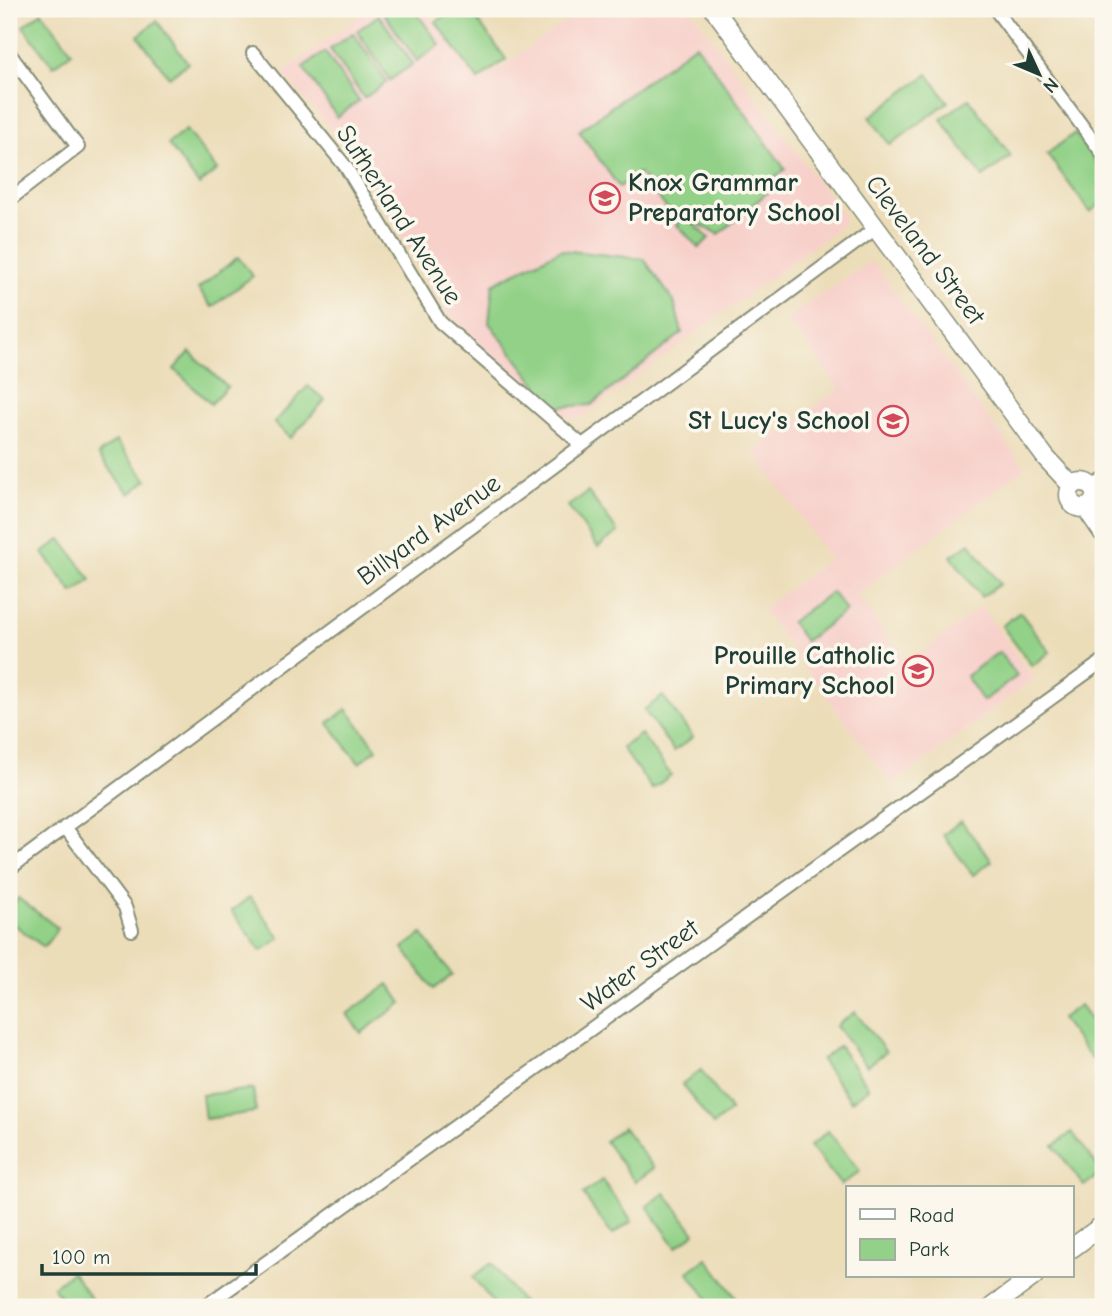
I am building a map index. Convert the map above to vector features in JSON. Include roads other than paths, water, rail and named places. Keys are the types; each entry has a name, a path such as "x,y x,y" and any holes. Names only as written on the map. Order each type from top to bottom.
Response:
{"street":[{"name":"Cleveland Street","path":"714,9 1046,458 1072,486"},
{"path":"995,9 1103,154"},
{"path":"9,53 78,147 9,200"},
{"name":"Sutherland Avenue","path":"253,53 346,167 440,322 582,445"},
{"name":"Billyard Avenue","path":"9,869 876,228"},
{"path":"1081,482 1098,484 1091,506 1081,509 1071,503 1069,491 1072,486 1081,482"},
{"path":"1086,508 1103,533"},
{"name":"Water Street","path":"204,1307 1103,661"},
{"path":"65,827 125,907 132,930"},
{"path":"1074,1247 1103,1225"},
{"path":"992,1307 1031,1278"}],"place":[{"name":"Knox Grammar Preparatory School","path":"605,198"},
{"name":"St Lucy's School","path":"893,421"},
{"name":"Prouille Catholic Primary School","path":"918,671"}]}
